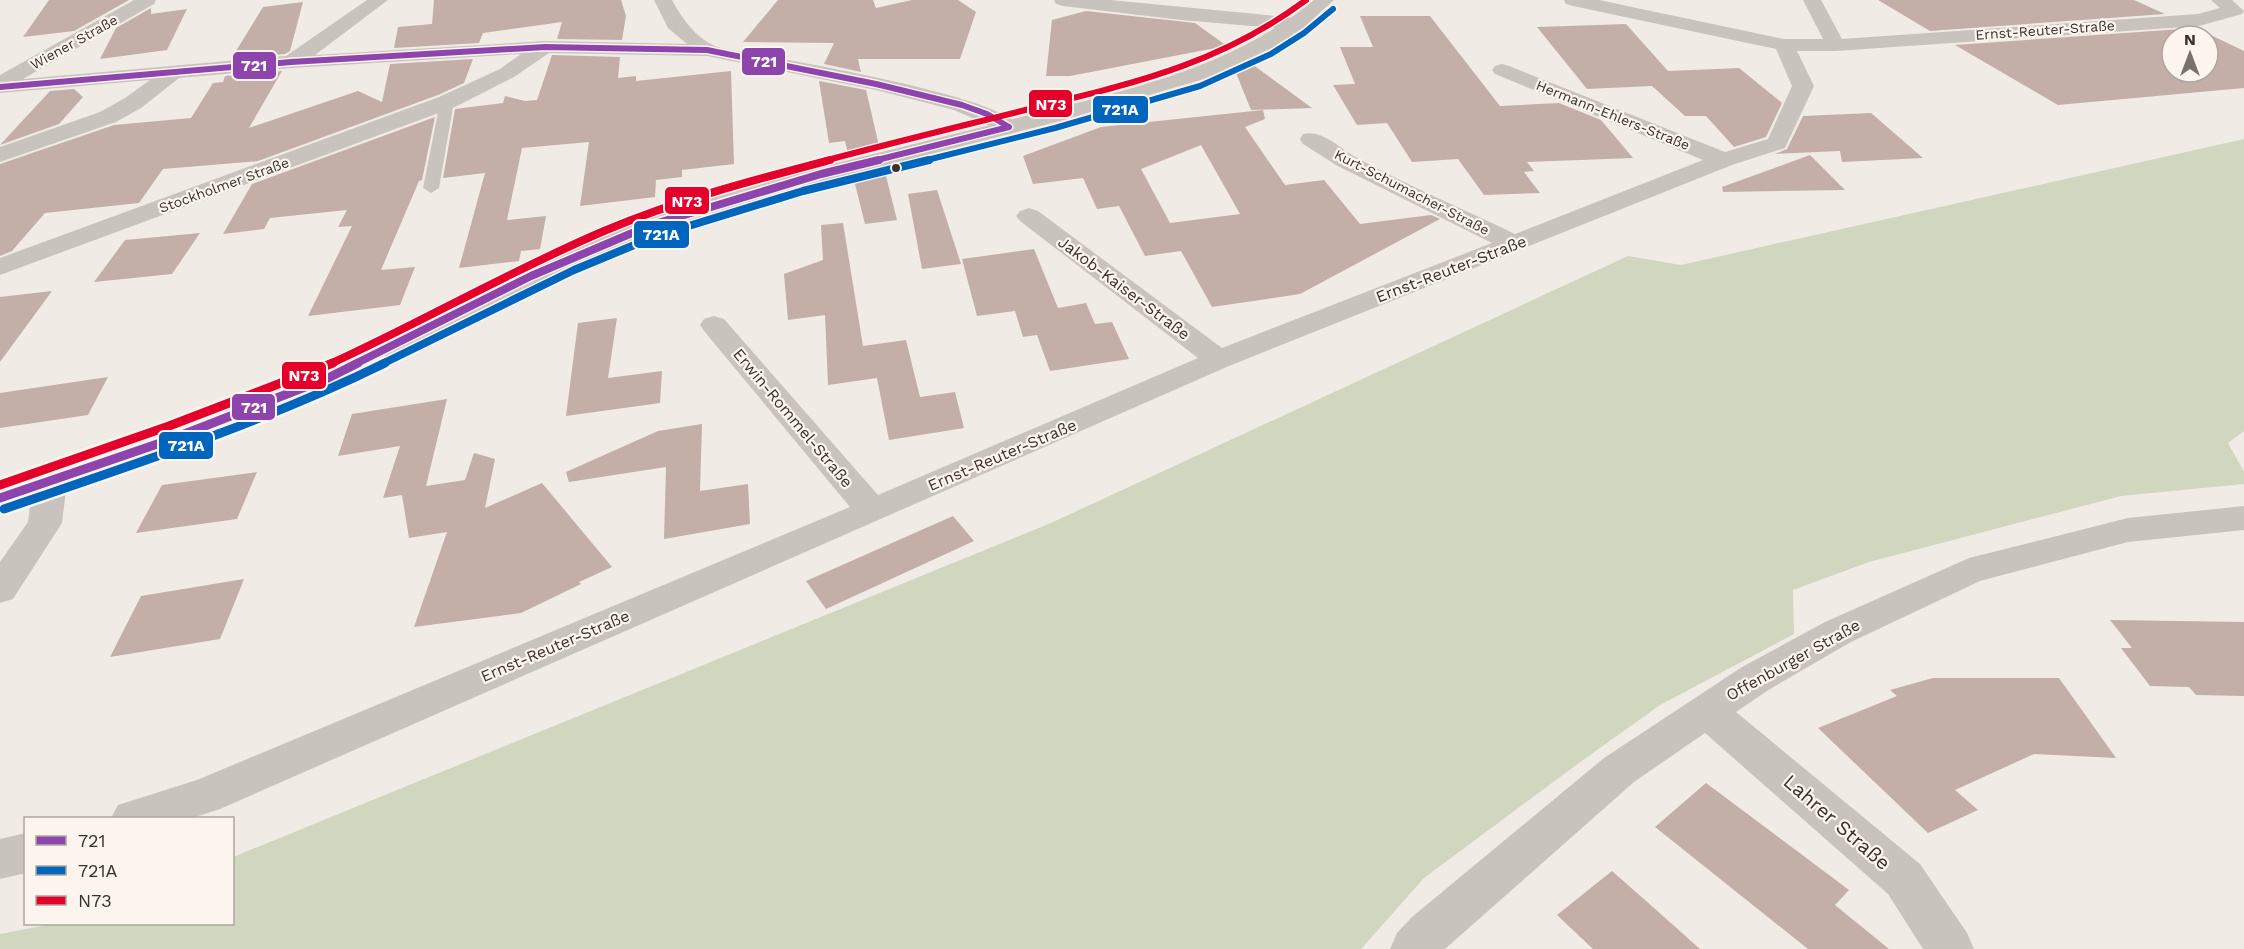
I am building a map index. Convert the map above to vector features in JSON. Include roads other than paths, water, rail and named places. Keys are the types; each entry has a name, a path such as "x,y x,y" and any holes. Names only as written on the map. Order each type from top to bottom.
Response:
{"street":[{"name":"Wiener Straße","path":"0,85 147,0"},
{"path":"291,62 379,0"},
{"path":"663,0 675,24 707,50"},
{"path":"1063,0 1181,14 1297,24"},
{"path":"0,498 169,440 328,378 531,276 651,225 821,174 1009,127 1170,83 1227,62 1267,42 1297,24 1325,0"},
{"name":"Ernst-Reuter-Straße","path":"1573,0 1784,45 1836,45 2199,20 2235,10 2220,0"},
{"path":"1812,0 1836,45"},
{"name":"Ernst-Reuter-Straße","path":"139,817 205,796 1219,360 1724,160 1776,143 1803,87 1784,45"},
{"path":"0,85 291,62 545,47 707,50 876,84 962,105 987,114 1009,127"},
{"name":"Stockholmer Straße","path":"0,267 447,102 507,73 545,47"},
{"name":"Hermann-Ehlers-Straße","path":"1502,70 1724,160"},
{"path":"0,154 108,117 133,103 174,72"},
{"name":"Kurt-Schumacher-Straße","path":"1311,139 1344,160 1515,244"},
{"name":"Jakob-Kaiser-Straße","path":"1029,216 1219,360"},
{"name":"Erwin-Rommel-Straße","path":"714,325 872,510"},
{"path":"0,590 45,524 50,482"},
{"name":"Offenburger Straße","path":"1414,949 1429,933 1618,770 1756,678 1838,632 1970,571 2128,530 2182,522 2244,518"},
{"name":"Lahrer Straße","path":"1706,710 1904,879 1950,949"},
{"path":"0,859 24,853"}],"lane":[{"path":"431,188 447,102"}]}
